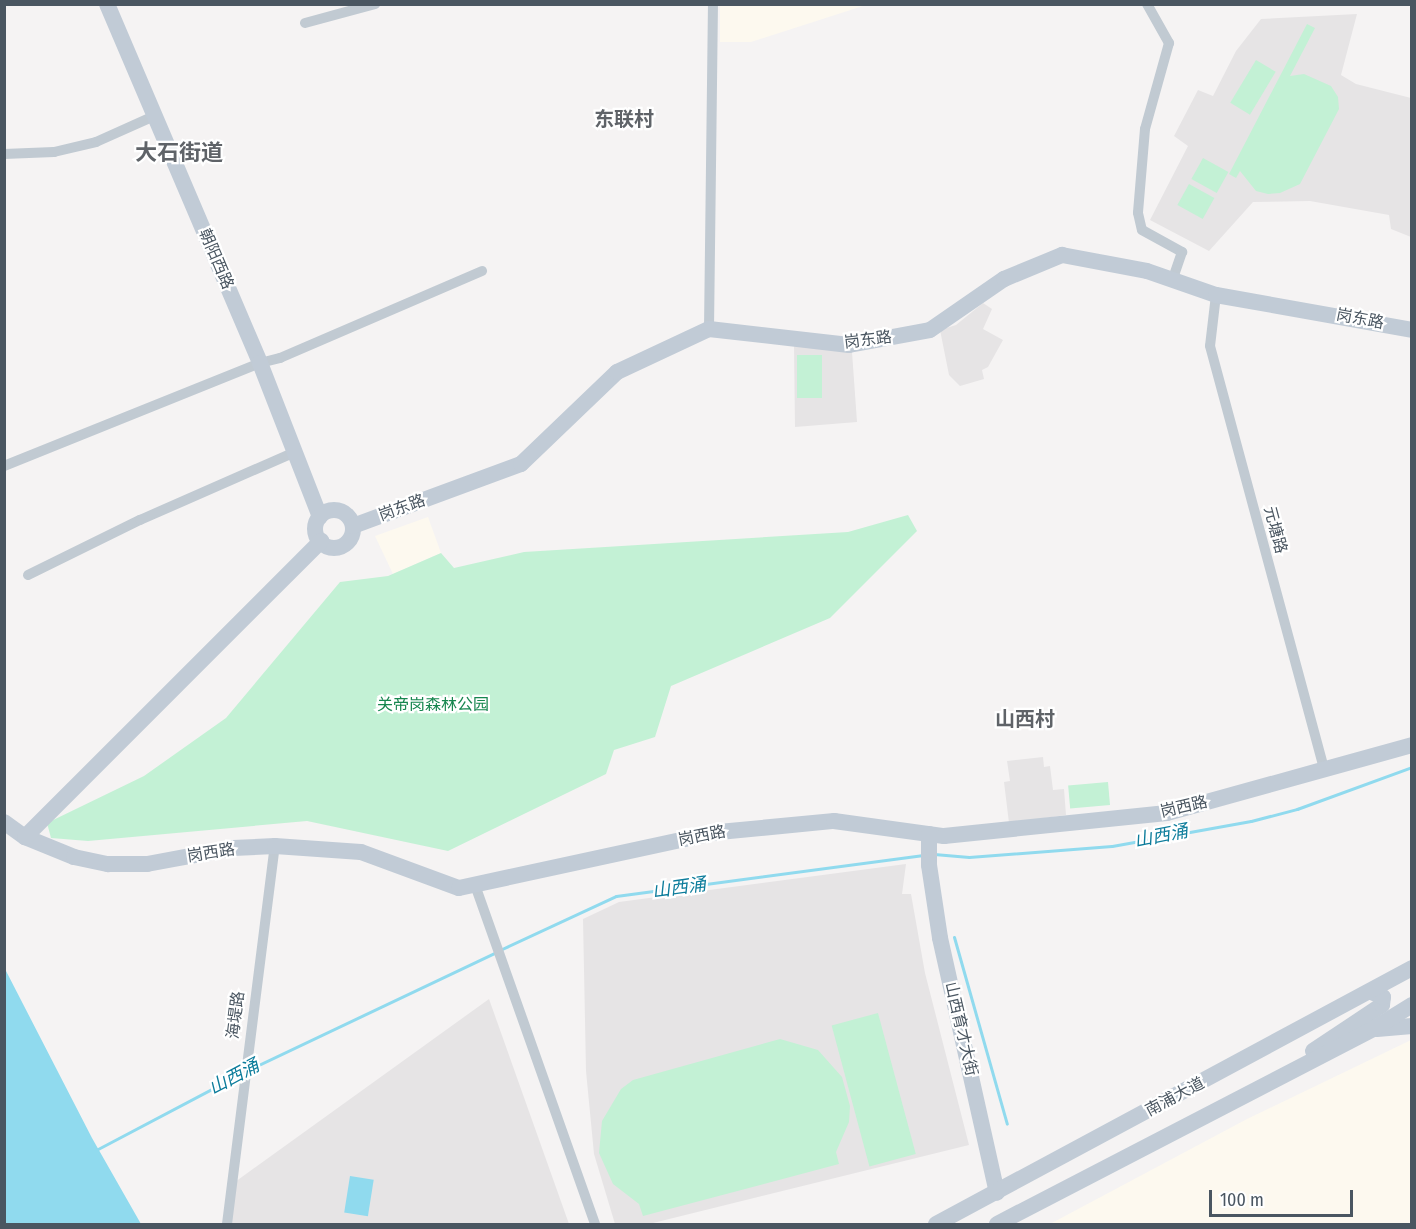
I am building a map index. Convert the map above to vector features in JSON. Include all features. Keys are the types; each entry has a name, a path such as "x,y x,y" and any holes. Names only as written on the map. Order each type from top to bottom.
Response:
{"street":[{"name":"朝阳西路","path":"107,4 260,363 320,517"},
{"path":"305,23 375,4"},
{"path":"709,329 713,4"},
{"path":"1146,4 1169,42 1145,129 1138,213 1142,230 1182,252 1172,281"},
{"path":"4,154 54,152 96,142 154,117"},
{"name":"岗东路","path":"353,526 521,464 617,372 709,329 849,345 930,330 1004,279 1062,255 1147,271 1216,295 1412,330"},
{"path":"4,466 260,363 280,358 482,271"},
{"name":"元塘路","path":"1216,295 1210,346 1325,772"},
{"path":"28,575 140,520 295,452"},
{"path":"327,511 341,511 353,526 350,538 340,547 328,546 321,541 316,528 320,517 327,511"},
{"path":"25,837 321,541"},
{"name":"岗西路","path":"4,822 25,837 74,858 127,865 233,848 275,846 361,852 459,888 719,832 834,821 928,841 944,836 1167,813 1325,772 1412,745"},
{"name":"山西育才大街","path":"928,841 929,865 940,938 997,1192"},
{"name":"海堤路","path":"227,1224 242,1088 275,846"},
{"path":"475,885 595,1224"},
{"name":"南浦大道","path":"936,1224 1412,968"},
{"path":"1282,1075 1328,1039 1382,1005 1383,997 1371,992"},
{"name":"南浦大道","path":"999,1224 1373,1029 1412,1005"},
{"path":"1373,1029 1412,1026"}],"shaded area":[{"path":"720,4 866,5 751,42 720,42"},
{"path":"1357,14 1341,75 1356,84 1411,98 1411,237 1391,229 1389,215 1310,201 1253,202 1209,251 1150,220 1188,146 1174,136 1198,90 1213,96 1236,51 1261,19"},
{"path":"983,303 992,309 983,329 1003,340 988,367 982,370 984,379 960,386 949,375 940,330 956,325"},
{"path":"794,346 852,352 857,422 795,427"},
{"path":"428,517 441,553 393,574 375,536"},
{"path":"1043,757 1044,767 1050,766 1053,790 1064,789 1066,815 1009,823 1004,782 1010,781 1007,761"},
{"path":"906,864 902,894 911,894 925,973 969,1145 649,1224 615,1224 594,1154 586,1071 583,919 619,902"},
{"path":"489,999 569,1224 230,1224 235,1182"},
{"path":"1411,1040 1411,1224 1050,1224 1247,1119"}],"green space":[{"path":"1307,24 1315,28 1290,76 1304,74 1331,86 1338,97 1339,109 1300,184 1280,193 1268,194 1256,191 1240,171 1236,178 1229,174"},
{"path":"1256,60 1276,72 1250,115 1230,103"},
{"path":"1203,158 1228,172 1217,193 1191,179"},
{"path":"1189,184 1214,198 1203,219 1177,205"},
{"path":"797,355 822,355 822,398 797,398"},
{"name":"关帝岗森林公园","path":"908,515 917,531 830,618 671,686 655,737 614,750 606,774 448,851 307,821 88,841 51,838 47,823 144,776 226,718 340,582 388,576 441,553 454,568 524,552 848,532"},
{"path":"1108,782 1110,805 1070,808 1068,785"},
{"path":"878,1013 916,1154 869,1166 832,1025"},
{"path":"780,1039 818,1050 842,1077 850,1106 849,1122 836,1152 839,1164 643,1216 639,1204 613,1184 599,1153 602,1121 621,1089 633,1080"}],"water":[{"path":"5,969 92,1138 141,1224 5,1224"},
{"path":"350,1176 374,1180 368,1216 344,1213"}],"waterway":[{"name":"山西涌","path":"934,854 969,857 1112,846 1251,821 1297,809 1412,767"},
{"name":"山西涌","path":"502,949 616,896 925,855"},
{"path":"954,937 1007,1124"},
{"name":"山西涌","path":"250,1069 496,952"},
{"name":"山西涌","path":"96,1150 244,1072"}],"district":[{"name":"东联村","path":"624,119"},
{"name":"大石街道","path":"179,153"},
{"name":"山西村","path":"1025,719"}]}
